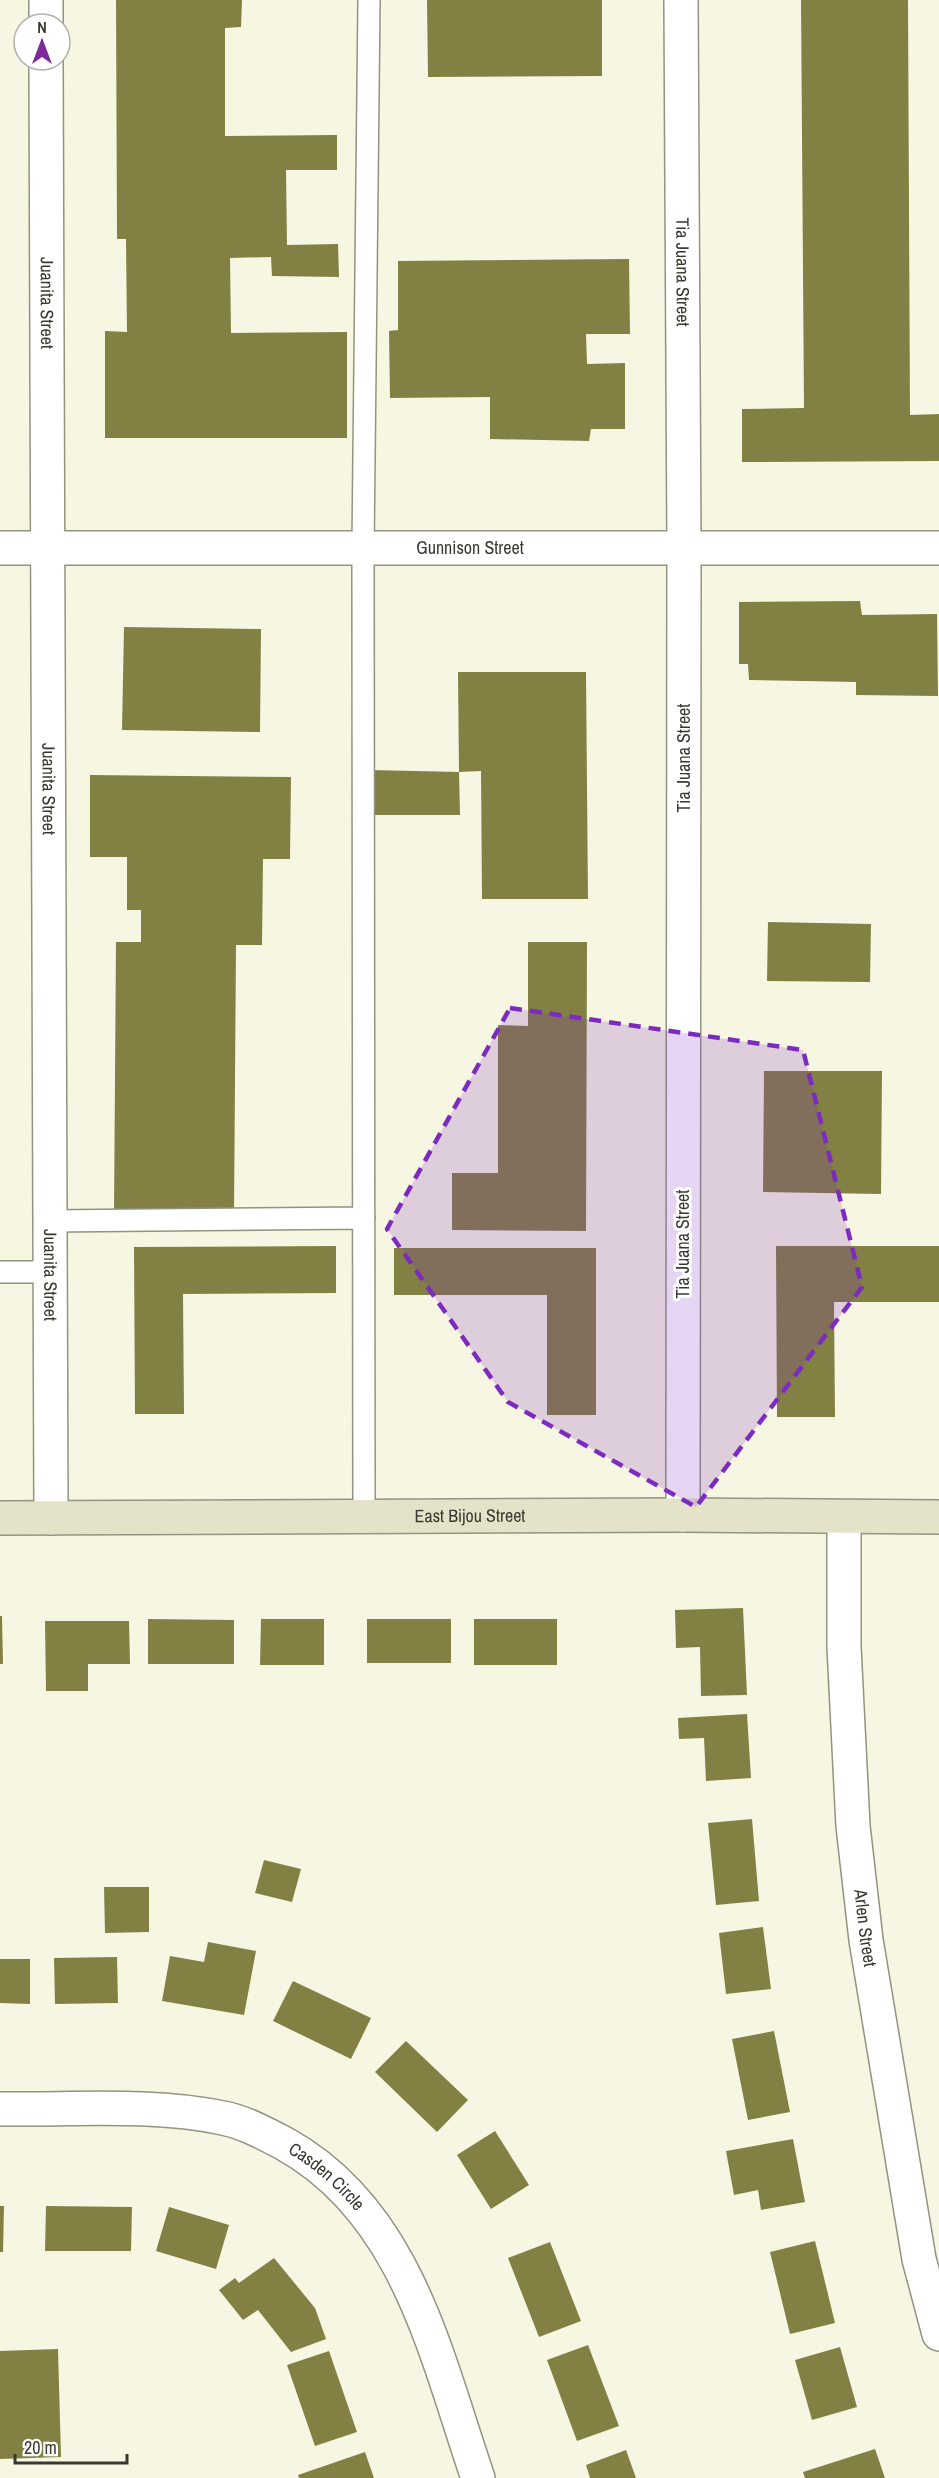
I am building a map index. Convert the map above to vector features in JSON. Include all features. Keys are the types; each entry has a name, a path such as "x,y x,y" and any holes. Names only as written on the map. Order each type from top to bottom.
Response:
{"street":[{"name":"Tia Juana Street","path":"681,0 684,548 683,1515"},
{"name":"Juanita Street","path":"46,72 51,1518"},
{"name":"Gunnison Street","path":"0,548 939,548"},
{"name":"East Bijou Street","path":"0,1518 683,1515 939,1517"},
{"name":"Arlen Street","path":"844,1517 844,1647 853,1826 866,1940 919,2259 939,2334"},
{"name":"Casden Circle","path":"0,2109 177,2112 224,2118 264,2133 303,2154 338,2182 368,2216 393,2252 416,2298 478,2478"}],"lane":[{"path":"364,1516 363,548 369,0"},
{"path":"50,1221 364,1218"},
{"path":"0,1272 50,1272"}],"highlighted area":[{"path":"510,1008 803,1050 862,1287 696,1507 508,1402 387,1229"}],"building":[{"path":"116,0 242,0 241,27 225,28 225,136 337,135 337,170 286,170 287,245 338,244 339,277 272,276 271,257 230,258 231,333 347,332 347,438 105,438 105,331 127,332 126,239 117,239"},
{"path":"427,0 602,0 602,76 428,77"},
{"path":"801,0 908,0 910,415 939,414 939,461 742,462 742,409 804,408"},
{"path":"629,259 630,334 586,334 587,364 625,363 625,429 591,429 589,441 490,439 490,397 390,398 389,331 398,330 398,261"},
{"path":"860,601 862,615 937,614 938,696 856,695 856,682 749,680 748,664 739,664 739,602"},
{"path":"124,627 261,629 260,732 122,730"},
{"path":"458,672 586,672 588,899 482,899 481,771 459,772"},
{"path":"370,770 459,772 460,815 369,815"},
{"path":"90,775 291,777 290,859 263,859 262,945 236,945 234,1214 114,1213 116,942 141,942 141,910 127,910 127,857 90,857"},
{"path":"768,922 871,924 870,982 767,981"},
{"path":"528,942 587,942 586,1231 452,1230 452,1173 498,1173 498,1025 528,1026"},
{"path":"764,1071 882,1071 881,1194 763,1192"},
{"path":"336,1246 336,1293 183,1294 184,1414 135,1414 134,1247"},
{"path":"776,1246 939,1246 939,1302 834,1302 835,1417 777,1417"},
{"path":"394,1248 596,1248 596,1415 547,1415 547,1295 394,1295"},
{"path":"743,1608 747,1695 701,1696 700,1647 676,1648 675,1610"},
{"path":"0,1616 2,1616 3,1664 0,1664"},
{"path":"148,1619 234,1620 234,1664 148,1664"},
{"path":"261,1619 324,1619 324,1665 260,1665"},
{"path":"367,1619 451,1619 451,1663 367,1663"},
{"path":"474,1619 557,1619 557,1665 474,1665"},
{"path":"45,1621 129,1621 130,1664 88,1664 88,1691 46,1691"},
{"path":"747,1714 751,1778 706,1781 704,1738 679,1739 678,1718"},
{"path":"752,1819 759,1901 716,1905 708,1823"},
{"path":"264,1860 301,1869 292,1902 255,1893"},
{"path":"104,1887 149,1887 149,1932 105,1933"},
{"path":"763,1927 771,1989 726,1994 719,1933"},
{"path":"208,1942 256,1951 244,2015 162,2001 170,1956 204,1962"},
{"path":"117,1957 118,2003 55,2004 54,1958"},
{"path":"0,1959 30,1959 30,2004 0,2003"},
{"path":"293,1981 371,2018 351,2059 273,2021"},
{"path":"774,2031 790,2112 748,2120 732,2039"},
{"path":"406,2041 468,2100 437,2132 375,2072"},
{"path":"495,2131 529,2185 491,2209 457,2155"},
{"path":"793,2139 805,2202 761,2210 758,2190 734,2195 726,2151"},
{"path":"0,2206 4,2206 3,2252 0,2252"},
{"path":"46,2206 132,2207 131,2251 45,2251"},
{"path":"169,2207 229,2225 216,2269 156,2251"},
{"path":"815,2241 835,2323 790,2334 770,2252"},
{"path":"550,2242 581,2321 539,2337 508,2258"},
{"path":"274,2258 315,2308 326,2339 291,2352 258,2310 243,2320 219,2290 235,2278 239,2283"},
{"path":"588,2345 619,2426 577,2441 547,2360"},
{"path":"840,2347 857,2407 812,2420 795,2360"},
{"path":"58,2349 61,2457 0,2459 0,2351"},
{"path":"329,2351 357,2432 315,2446 287,2365"},
{"path":"875,2449 885,2478 805,2478 803,2472"},
{"path":"626,2450 636,2478 590,2478 586,2465"},
{"path":"365,2452 374,2478 299,2478 298,2475"}]}
